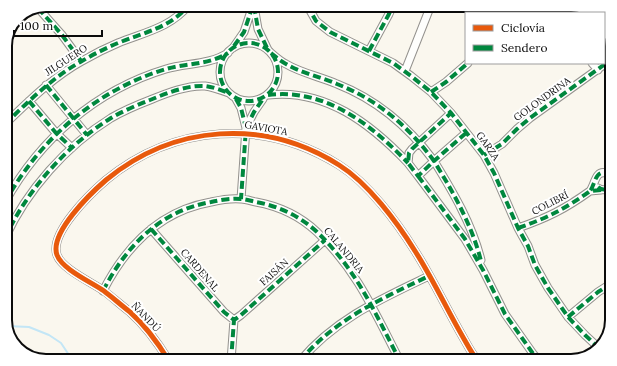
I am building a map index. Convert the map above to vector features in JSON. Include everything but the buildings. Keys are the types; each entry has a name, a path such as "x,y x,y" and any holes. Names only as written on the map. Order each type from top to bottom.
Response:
{"street":[{"name":"JILGUERO","path":"12,117 46,85 81,61 116,44 170,23 183,12"},
{"path":"241,199 246,131 241,108 221,80 220,71 222,61 244,32 251,12"},
{"path":"246,131 254,112 274,87 278,72 276,62 258,29 255,12"},
{"name":"GARZA","path":"311,12 316,21 330,32 393,63 431,92 451,113 484,155 528,246 535,265 548,288 568,317 595,344"},
{"path":"369,50 390,12"},
{"path":"405,72 428,12"},
{"path":"42,13 62,35 81,61"},
{"path":"12,192 31,163 56,133 73,118 96,102 136,81 167,69 214,60 239,45 257,44 292,68 338,84 366,97 389,113 419,142 434,161 455,196 478,249 483,270"},
{"path":"431,92 446,82 467,64"},
{"path":"593,64 598,70"},
{"name":"GOLONDRINA","path":"484,155 502,144 530,118 605,64"},
{"path":"46,85 87,135"},
{"path":"12,224 19,211 40,182 72,148 111,118 122,112 173,92 191,87 206,86 229,93"},
{"path":"236,99 250,102 266,96 281,93 298,94 321,101 344,111 376,132 408,163 465,239 483,270 505,314 533,354"},
{"path":"29,101 56,133 72,148"},
{"path":"408,163 409,153 451,113"},
{"name":"GAVIOTA","path":"103,290 63,264 56,252 56,245 63,229 82,204 93,192 114,174 145,154 202,136 246,131 295,143 340,166 367,188 415,250 458,330 473,354"},
{"path":"418,176 466,133"},
{"path":"590,191 597,176 605,174"},
{"path":"595,182 601,190"},
{"path":"590,191 605,189"},
{"name":"COLIBRÍ","path":"518,228 546,218 560,211 590,191"},
{"name":"CALANDRIA","path":"103,290 122,259 151,229 169,216 190,207 214,201 241,199 265,204 288,212 306,223 325,240 351,271 371,304 396,354"},
{"name":"CARDENAL","path":"151,229 224,312 235,319"},
{"name":"FAISÁN","path":"235,319 325,240"},
{"path":"306,354 327,333 371,304 429,276"},
{"path":"568,317 605,288"},
{"name":"ÑANDÚ","path":"103,290 129,311 144,326 165,354"},
{"path":"232,354 235,319"}],"waterway":[{"path":"13,326 29,327 49,335 61,343 68,354"}],"marked path":[{"path":"12,117 42,90 71,67 109,47 165,24 183,12"},
{"path":"234,46 244,32 251,12"},
{"path":"255,12 258,29 268,50"},
{"path":"311,12 316,21 330,32 393,63 431,92 451,113 484,155 494,173 518,228 528,246 535,265 548,288 568,317 595,344"},
{"path":"369,51 390,12"},
{"path":"42,13 62,35 81,61"},
{"path":"249,43 260,45 273,56 276,61 278,72 276,83 265,96 260,99 249,101 238,99 225,88 222,83 220,72 222,61 233,48 238,45 249,43"},
{"path":"12,190 35,158 53,138 72,120 94,104 116,90 140,78 174,67 213,60 228,53"},
{"path":"271,53 282,62 292,67 352,90 379,106 403,125 414,136 424,148 434,161 418,176 408,163 409,153 412,149 451,113"},
{"path":"431,92 446,82 467,64"},
{"path":"484,155 502,144 530,118 605,64"},
{"path":"46,85 87,135"},
{"path":"12,224 36,186 49,170 94,129 111,118 140,104 184,88 205,86 229,93"},
{"path":"268,95 289,94 309,97 328,103 362,122 379,135 408,163"},
{"path":"236,99 241,108 246,128 241,199"},
{"path":"246,128 263,99"},
{"path":"29,101 56,133 72,148"},
{"path":"466,133 434,161 455,197 467,222 473,235 481,261"},
{"path":"601,190 590,191 597,176 605,173"},
{"path":"418,176 465,239 483,270 505,314 533,354"},
{"path":"598,187 600,189 605,189"},
{"path":"518,228 538,221 556,212 590,191"},
{"path":"103,291 122,259 146,233 160,222 176,213 211,202 226,199 243,199 288,212 310,226 331,246 343,261 364,293 396,354"},
{"path":"151,229 224,312 234,320 325,240"},
{"path":"307,354 328,333 360,311 429,276"},
{"path":"568,317 605,288"},
{"path":"232,354 234,320"}],"cycle path":[{"path":"165,354 151,335 130,312 104,291 65,265 57,255 56,246 59,236 73,214 106,180 132,161 161,147 190,138 220,134 250,134 281,140 310,150 339,165 361,182 391,216 408,240 428,272 473,354"}]}
